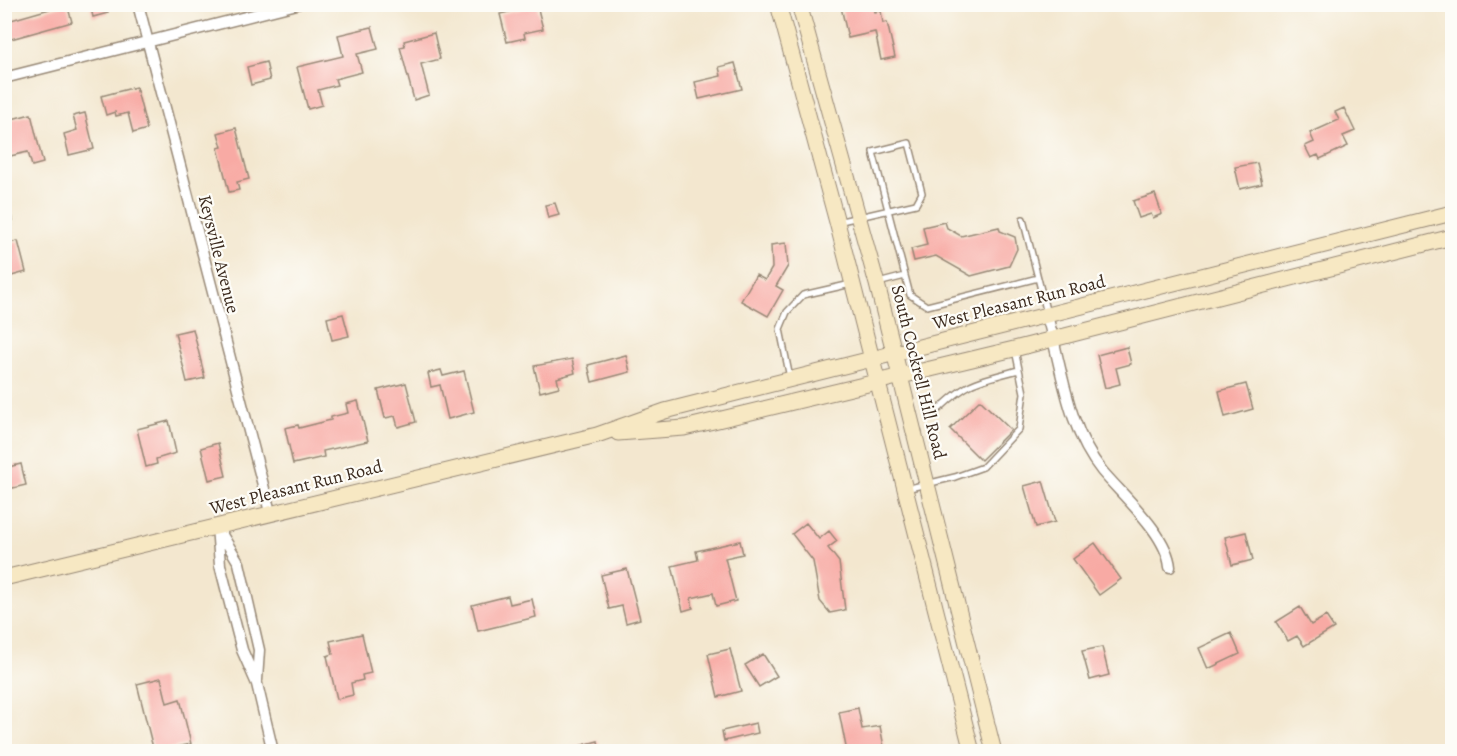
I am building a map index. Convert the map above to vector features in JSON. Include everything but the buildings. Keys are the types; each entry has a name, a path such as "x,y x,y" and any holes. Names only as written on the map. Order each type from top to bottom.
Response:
{"main road":[{"path":"778,4 837,222 972,752"},
{"name":"South Cockrell Hill Road","path":"799,4 877,284 994,752"},
{"name":"West Pleasant Run Road","path":"4,578 270,512 597,435 665,411 1452,213"},
{"name":"West Pleasant Run Road","path":"597,435 684,428 1014,349 1452,237"}],"street":[{"name":"Keysville Avenue","path":"138,4 270,512"},
{"path":"4,78 297,4"},
{"path":"1047,316 1071,411 1083,440 1100,468 1165,546 1170,567"},
{"path":"217,526 239,563 259,650 257,684"},
{"path":"217,526 220,565 242,650 257,684 273,752"}],"lane":[{"path":"837,222 888,211 916,204 922,192 909,143 873,153 888,211 910,295 927,306 1038,278"},
{"path":"4,188 9,223"},
{"path":"1023,219 1047,316"},
{"path":"877,284 905,276"},
{"path":"790,379 780,329 787,312 803,295 852,283"},
{"path":"905,489 983,467 1019,429 1024,393 1014,349"},
{"path":"934,414 955,393 971,383 1019,370"}]}
